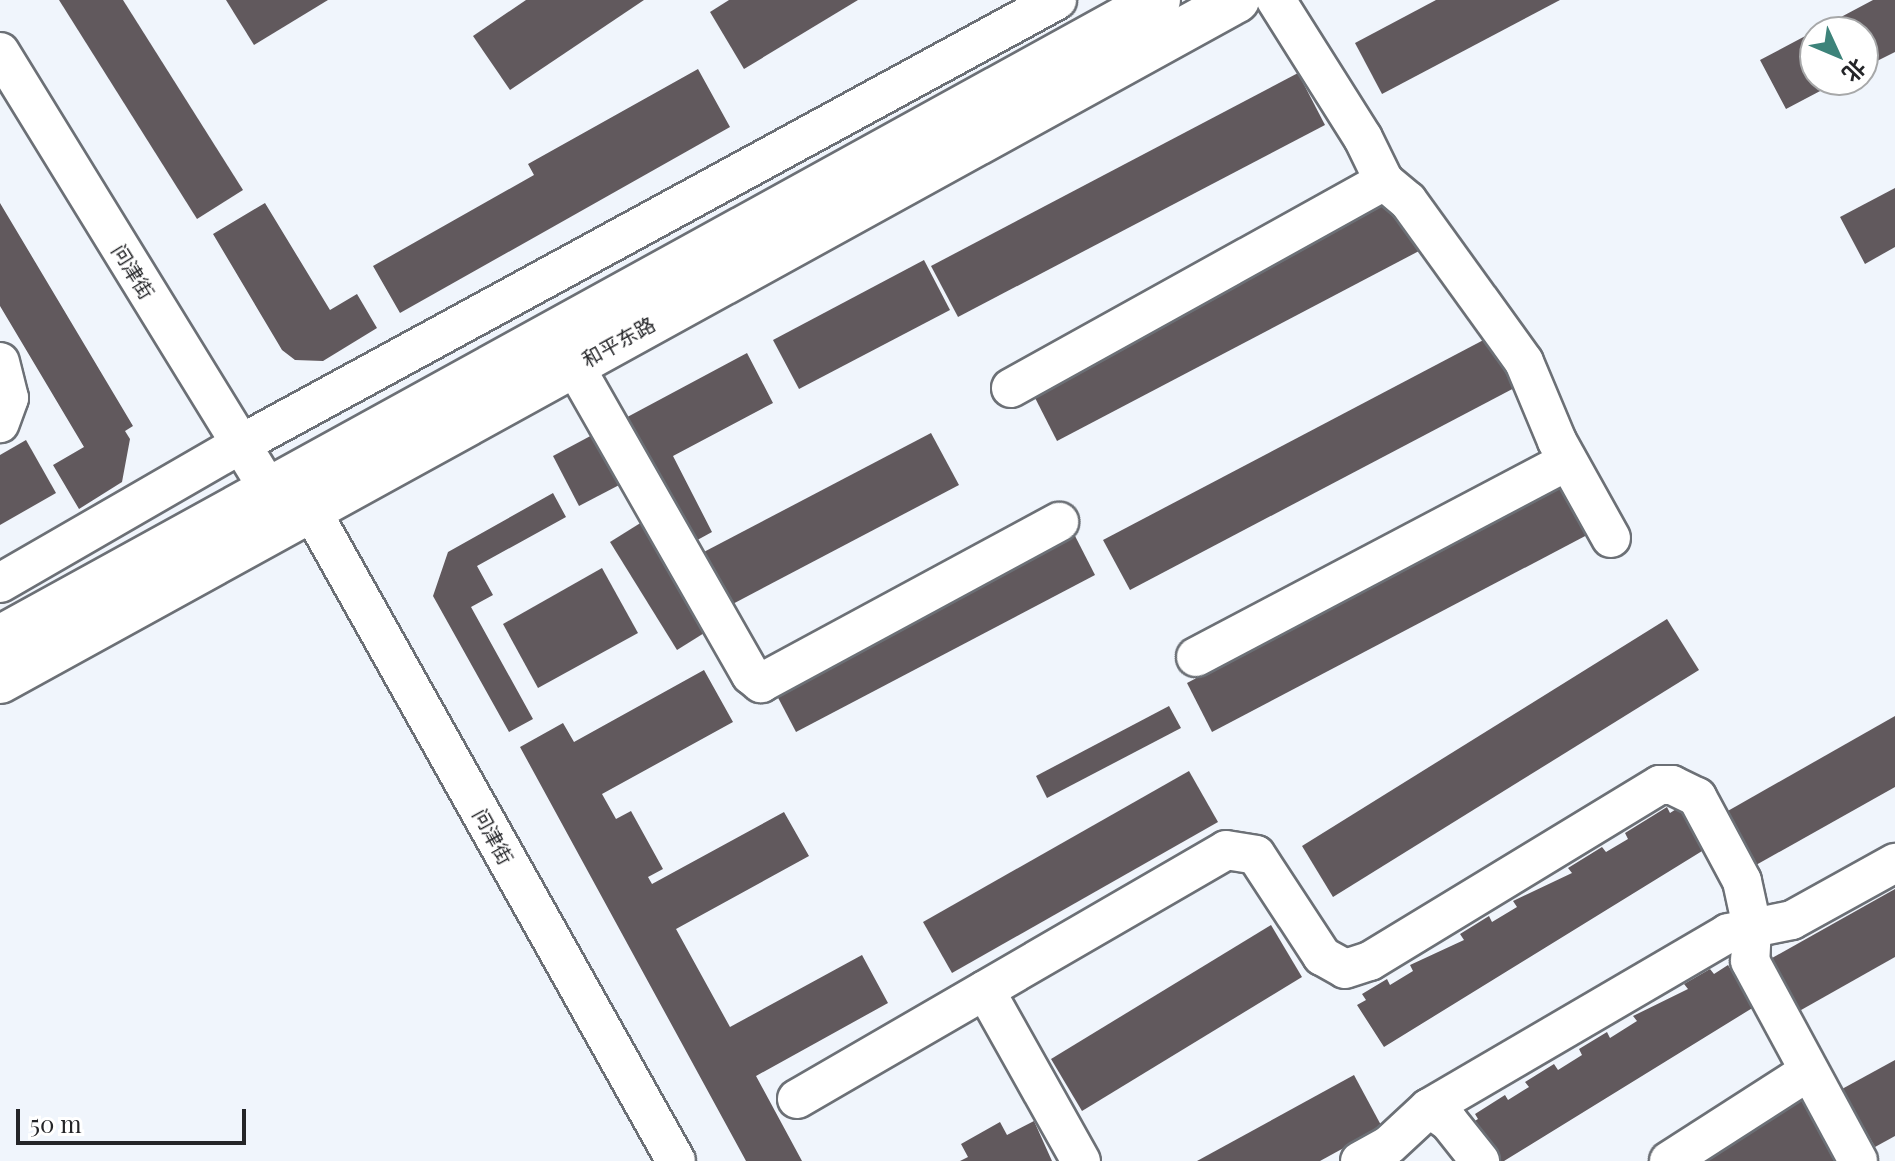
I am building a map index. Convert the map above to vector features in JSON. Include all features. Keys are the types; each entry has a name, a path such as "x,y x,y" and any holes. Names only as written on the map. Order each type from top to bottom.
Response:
{"main road":[{"name":"和平东路","path":"0,638 1158,0"},
{"name":"和平东路","path":"0,681 1237,0"}],"street":[{"path":"0,583 241,444 1057,0"},
{"path":"1276,0 1363,138 1384,181 1408,201 1524,362 1568,461 1611,538"},
{"name":"问津街","path":"0,52 269,490"},
{"path":"1011,388 1384,181"},
{"path":"0,362 9,398 0,423"},
{"path":"574,365 751,675 761,683 1059,522"},
{"path":"1196,657 1568,461"},
{"name":"问津街","path":"311,510 676,1161"},
{"path":"797,1099 1226,850 1256,855 1322,956 1345,969 1370,961 1660,785 1679,786 1697,797 1742,881 1752,927 1750,961 1858,1161"},
{"path":"1360,1161 1389,1145 1429,1108 1728,933 1792,920 1895,863"},
{"path":"985,990 1081,1161"},
{"path":"1669,1161 1809,1071"},
{"path":"1429,1108 1449,1122 1480,1161"}],"building":[{"path":"59,0 123,0 243,190 197,219"},
{"path":"226,0 328,0 254,45"},
{"path":"526,0 644,0 510,90 473,36"},
{"path":"729,0 858,0 744,69 710,12"},
{"path":"1436,0 1560,0 1382,94 1355,43"},
{"path":"1873,0 1895,0 1895,52 1879,60 1879,16 1843,16"},
{"path":"1799,39 1799,96 1811,96 1786,109 1760,60"},
{"path":"698,69 730,127 400,313 373,266 534,175 528,164"},
{"path":"1298,73 1325,125 958,317 931,266"},
{"path":"1895,188 1895,247 1865,264 1840,217"},
{"path":"1392,200 1419,251 1057,441 1031,390"},
{"path":"0,203 133,426 125,431 130,439 122,482 79,509 53,465 84,447 0,306"},
{"path":"265,203 330,310 357,294 377,328 323,361 295,360 282,350 213,234"},
{"path":"924,260 950,310 799,389 773,340"},
{"path":"1493,335 1520,385 1130,590 1103,540"},
{"path":"747,353 773,403 673,456 712,532 690,544 618,422"},
{"path":"596,433 623,483 579,506 553,456"},
{"path":"931,433 959,485 727,607 700,554"},
{"path":"26,440 56,493 0,525 0,455"},
{"path":"1563,485 1589,534 1212,732 1187,683"},
{"path":"553,493 566,517 477,566 493,595 471,607 533,719 509,732 433,596 448,552"},
{"path":"642,522 709,630 677,650 610,542"},
{"path":"1073,532 1095,575 796,732 774,690"},
{"path":"602,568 638,633 538,688 503,624"},
{"path":"1667,619 1699,670 1333,897 1302,846"},
{"path":"704,670 733,722 602,794 616,819 631,811 663,869 648,877 652,884 784,812 809,856 676,929 730,1027 862,955 888,1003 756,1076 802,1161 746,1161 520,747 563,723 574,742"},
{"path":"1169,706 1181,728 1047,798 1036,776"},
{"path":"1895,716 1895,787 1756,865 1726,812"},
{"path":"1189,771 1218,822 952,973 923,922"},
{"path":"1681,806 1707,848 1384,1047 1357,1005 1366,1000 1362,994 1387,979 1390,985 1413,971 1410,965 1464,940 1460,934 1489,916 1492,922 1517,907 1513,901 1572,873 1568,868 1602,847 1606,852 1628,839 1625,833 1667,807 1670,813"},
{"path":"1895,889 1895,957 1794,1014 1765,962"},
{"path":"1271,925 1302,977 1082,1111 1051,1059"},
{"path":"1728,965 1754,1007 1504,1161 1491,1161 1468,1125 1478,1119 1475,1114 1505,1095 1508,1100 1529,1087 1525,1082 1554,1064 1558,1070 1582,1055 1579,1049 1607,1032 1610,1038 1637,1021 1633,1016 1688,989 1684,984 1710,969 1714,974"},
{"path":"1895,1060 1895,1136 1875,1147 1842,1089"},
{"path":"1354,1075 1382,1127 1320,1161 1197,1161"},
{"path":"1801,1099 1841,1161 1708,1161"},
{"path":"1034,1121 1052,1161 960,1161 968,1157 961,1144 1000,1122 1007,1135"}]}
